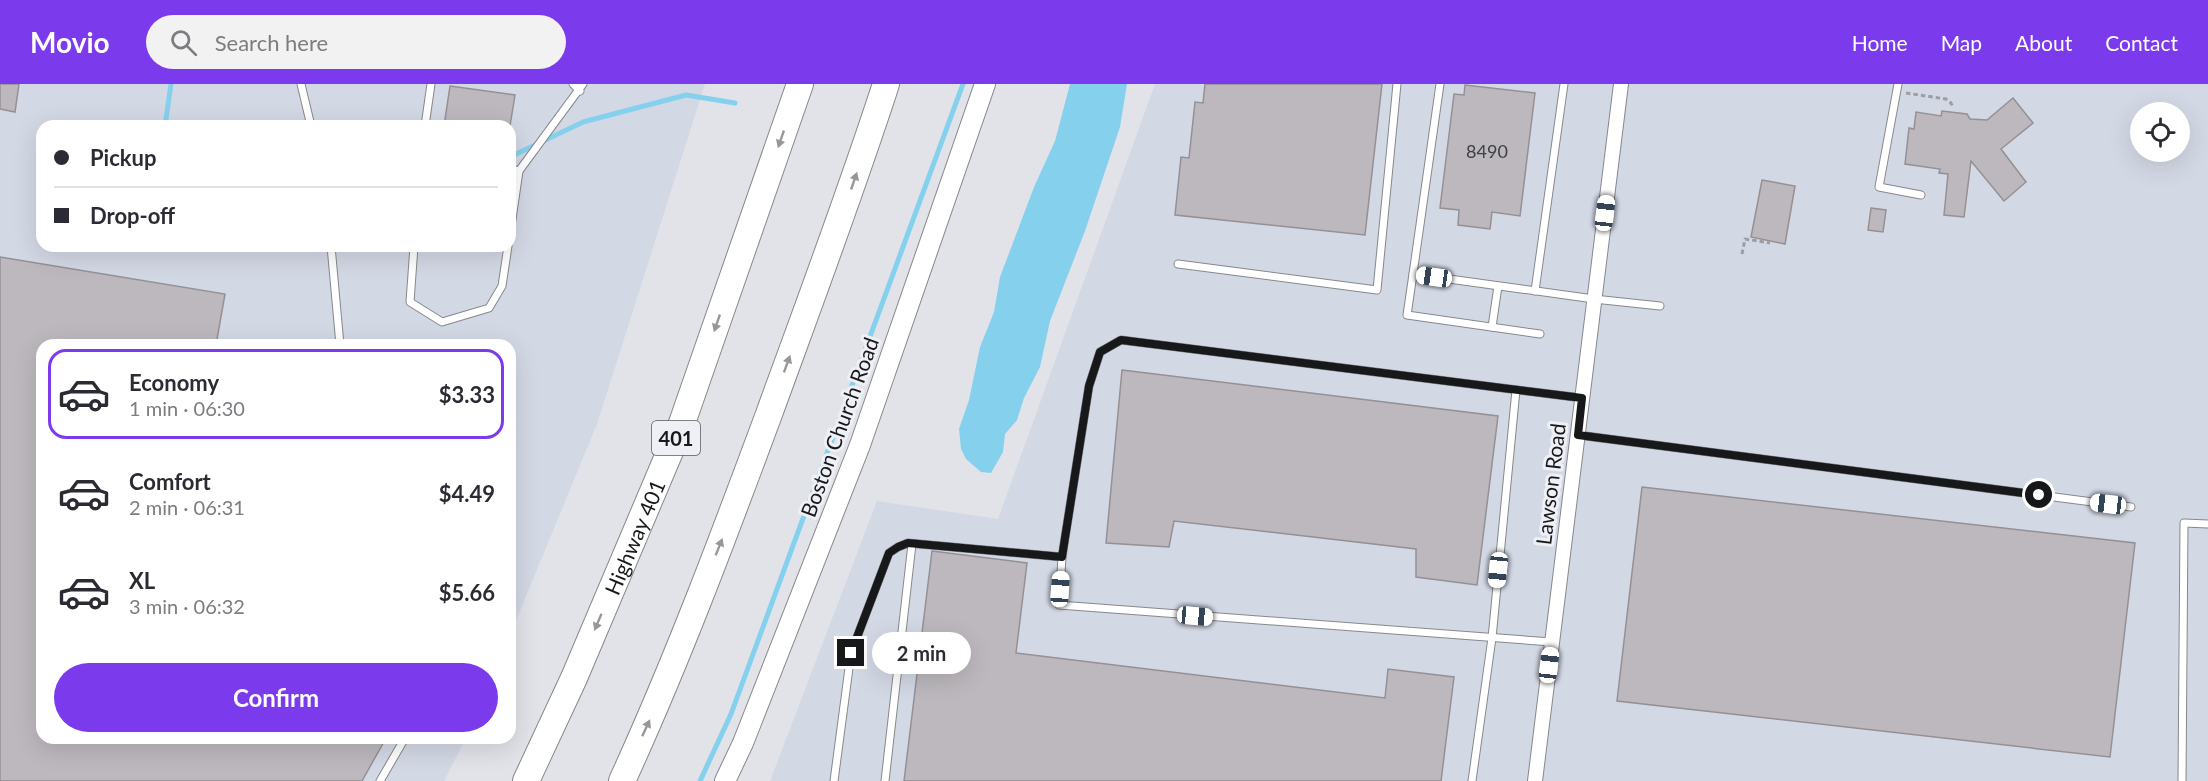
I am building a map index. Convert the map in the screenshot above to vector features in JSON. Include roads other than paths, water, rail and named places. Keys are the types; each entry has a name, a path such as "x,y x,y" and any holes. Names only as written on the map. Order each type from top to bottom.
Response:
{"highway":[{"name":"Highway 401","path":"526,781 578,668 682,423 800,84"},
{"path":"622,781 651,718 722,540 853,187 886,84"}],"street":[{"name":"Boston Church Road","path":"725,781 743,743 860,445 985,84"},
{"name":"Lawson Road","path":"1535,781 1621,84"}],"lane":[{"path":"301,84 309,120"},
{"path":"426,120 431,84"},
{"path":"516,192 519,171 581,88 573,84"},
{"path":"1178,264 1377,290 1397,84"},
{"path":"1440,84 1407,315 1540,334"},
{"path":"1535,291 1564,84"},
{"path":"1897,88 1878,187 1921,195"},
{"path":"332,252 339,339"},
{"path":"414,252 410,302 442,322 489,308 502,286 507,252"},
{"path":"1413,274 1660,306"},
{"path":"1492,327 1498,286"},
{"path":"1552,642 1059,605 1062,557 1089,386 1100,352 1121,340 1582,398"},
{"path":"1472,781 1492,638 1516,390"},
{"path":"1578,435 2131,507"},
{"path":"2182,781 2184,523 2208,524"},
{"path":"834,781 851,653 889,553 898,547 912,543 1062,557"},
{"path":"885,781 912,543"},
{"path":"380,781 402,744"}],"water":[{"path":"1070,84 1127,84 1120,127 1085,231 1050,321 1040,367 1024,398 1017,420 1005,434 1003,452 991,473 981,472 966,459 961,449 959,429 969,400 980,347 994,312 1000,277 1034,187 1055,141"}],"waterway":[{"path":"166,120 171,84"},
{"path":"700,781 731,714 963,84"},
{"path":"516,154 583,122 686,95 735,103"}]}
